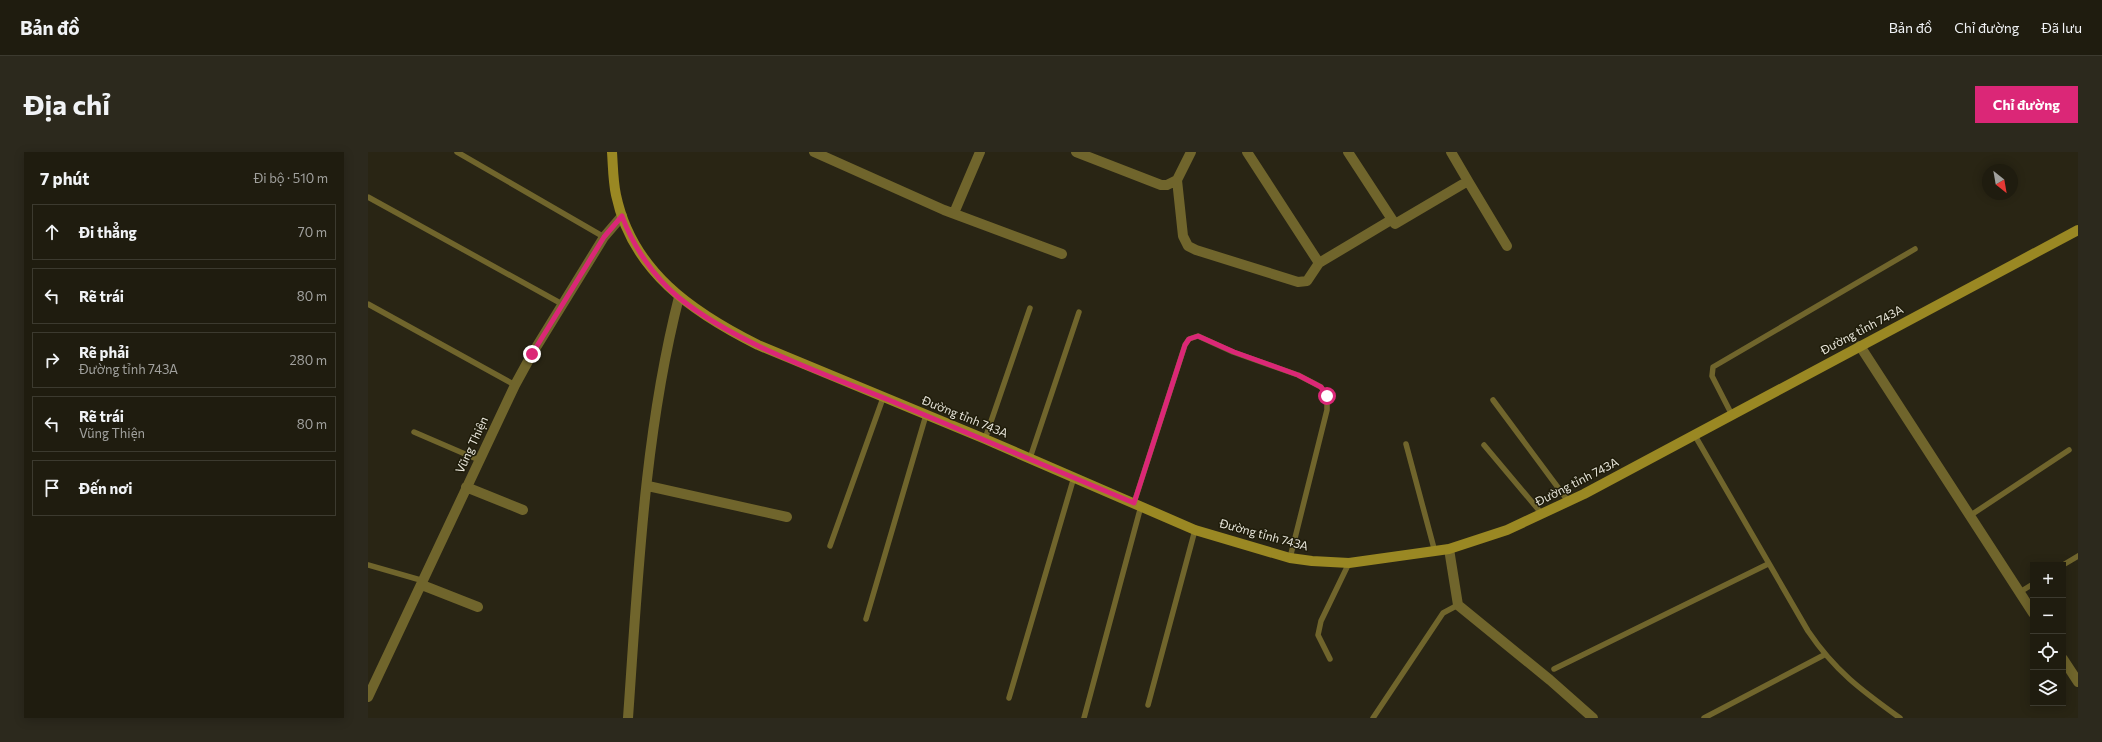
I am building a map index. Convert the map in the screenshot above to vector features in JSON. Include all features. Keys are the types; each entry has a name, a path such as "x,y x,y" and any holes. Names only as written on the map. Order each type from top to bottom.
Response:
{"main road":[{"name":"Đường tỉnh 743A","path":"612,152 615,194 629,235 641,254 669,288 679,297 725,329 758,345 1030,458 1194,530 1290,558 1349,563 1449,549 1488,537 1542,515 2078,230"}],"street":[{"path":"814,152 954,213 1062,254"},
{"path":"954,213 980,152"},
{"path":"1076,152 1161,185 1168,185 1177,180 1192,152"},
{"path":"1247,152 1319,263"},
{"path":"1348,152 1390,220 1394,224 1468,181"},
{"path":"1451,152 1506,246"},
{"path":"1177,180 1183,236 1188,246 1196,250 1298,282 1307,281 1319,263 1390,220"},
{"name":"Vũng Thiện","path":"368,697 515,385 562,304 604,237 622,216"},
{"path":"628,718 643,518 664,364 679,297"},
{"path":"1860,346 2030,607"},
{"path":"648,486 787,516"},
{"path":"466,487 523,510"},
{"path":"1449,549 1458,605 1593,718"},
{"path":"423,583 478,607"},
{"path":"2066,664 2078,682"}],"lane":[{"path":"457,152 604,237"},
{"path":"368,197 562,304"},
{"path":"1732,415 1712,376 1713,367 1915,249"},
{"path":"368,304 515,385"},
{"path":"985,439 1030,308"},
{"path":"1030,458 1079,312"},
{"path":"1084,718 1137,504 1185,345 1189,339 1198,336 1234,352 1298,375 1321,387 1327,396 1327,410 1290,558"},
{"path":"830,546 883,398"},
{"path":"1494,400 1568,501"},
{"path":"866,619 926,415"},
{"path":"414,432 479,460"},
{"path":"1694,434 1768,564 1824,655 1857,686 1900,718"},
{"path":"1406,444 1435,552"},
{"path":"1484,444 1542,515"},
{"path":"1971,515 2069,450"},
{"path":"1009,698 1074,477"},
{"path":"1148,705 1194,530"},
{"path":"2066,563 2078,556"},
{"path":"1330,659 1318,635 1321,621 1349,563"},
{"path":"1554,669 1768,564"},
{"path":"368,565 423,583"},
{"path":"2020,592 2030,586"},
{"path":"1373,718 1443,613 1458,605"},
{"path":"1704,718 1824,655"}],"route":[{"path":"532,354 604,237 622,216 629,235 641,254 669,288 679,297 725,329 758,345 985,439 1134,503 1185,345 1189,339 1198,336 1234,352 1298,375 1321,387 1327,396"}]}
